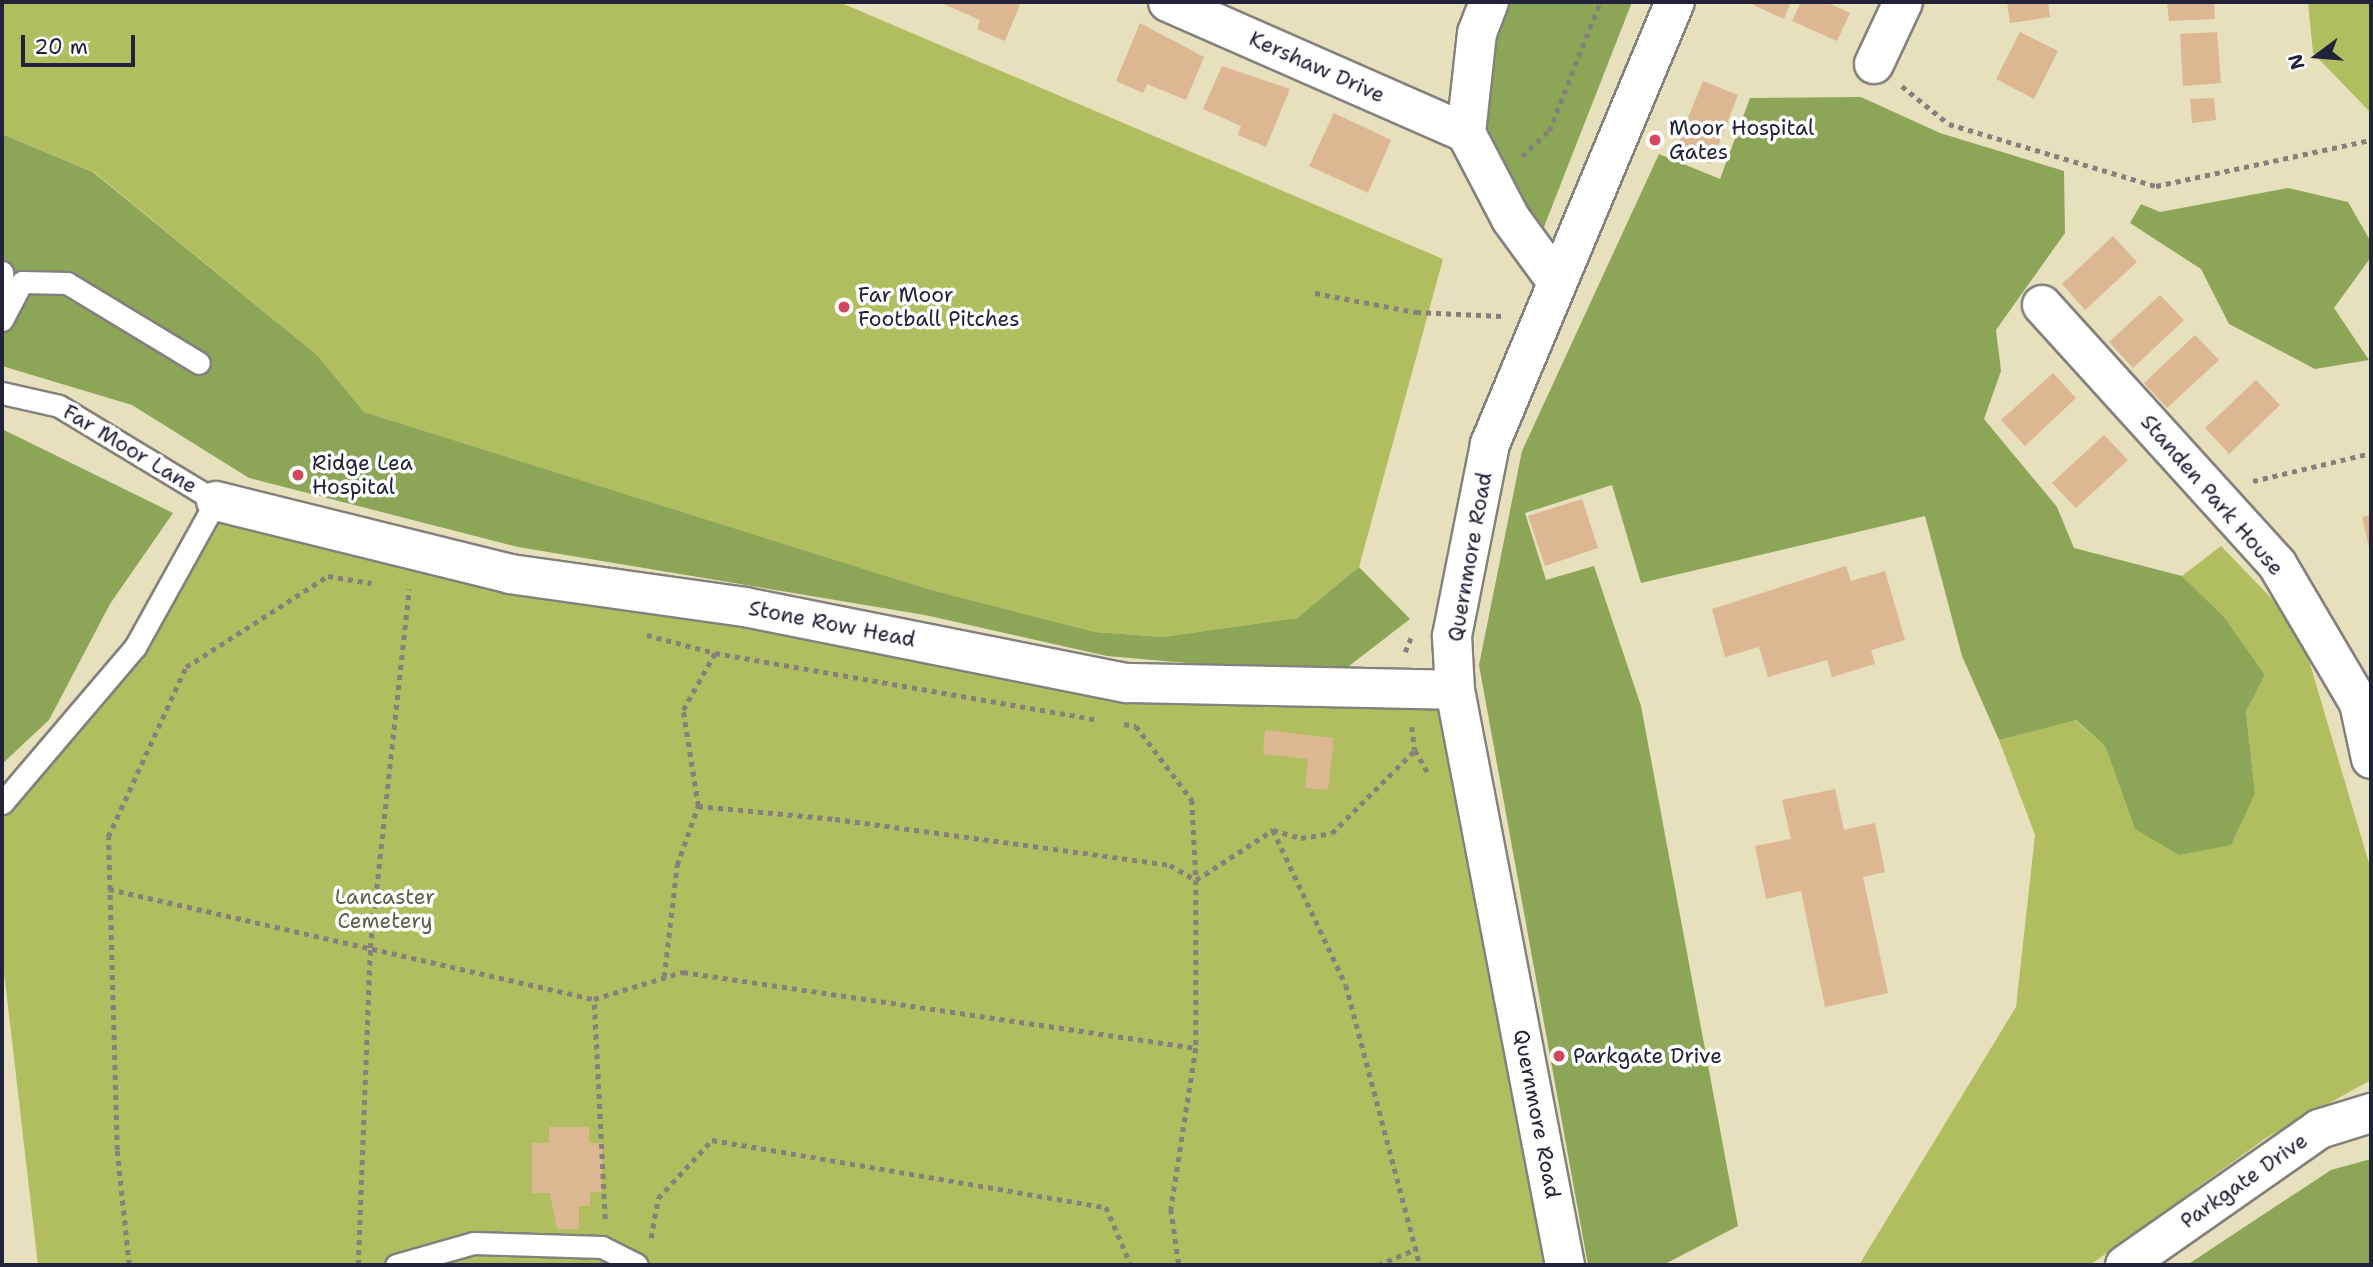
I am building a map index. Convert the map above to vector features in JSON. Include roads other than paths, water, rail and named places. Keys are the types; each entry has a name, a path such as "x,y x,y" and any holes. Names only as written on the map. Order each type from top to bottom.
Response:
{"street":[{"name":"Kershaw Drive","path":"1168,2 1466,133"},
{"path":"1489,2 1477,33 1466,133 1511,219 1557,282"},
{"name":"Quernmore Road","path":"1565,1265 1455,690 1452,636 1490,444 1675,2"},
{"path":"1874,64 1903,2"},
{"name":"Standen Park House","path":"2042,305 2277,564 2365,698 2371,759"},
{"name":"Stone Row Head","path":"216,501 510,574 744,607 1127,683 1455,690"},
{"name":"Parkgate Drive","path":"2125,1265 2319,1129 2371,1113"}],"lane":[{"path":"2,272 3,313"},
{"path":"3,313 22,282 67,283 199,363"},
{"name":"Far Moor Lane","path":"2,393 59,406 216,501"},
{"path":"2,803 135,647 216,501"},
{"path":"396,1265 474,1243 601,1247 637,1265"}],"place":[{"name":"Moor Hospital Gates","path":"1655,140"},
{"name":"Far Moor Football Pitches","path":"844,307"},
{"name":"Ridge Lea Hospital","path":"298,475"},
{"name":"Parkgate Drive","path":"1559,1056"}],"park label":[{"name":"Lancaster Cemetery","path":"385,909"}]}
